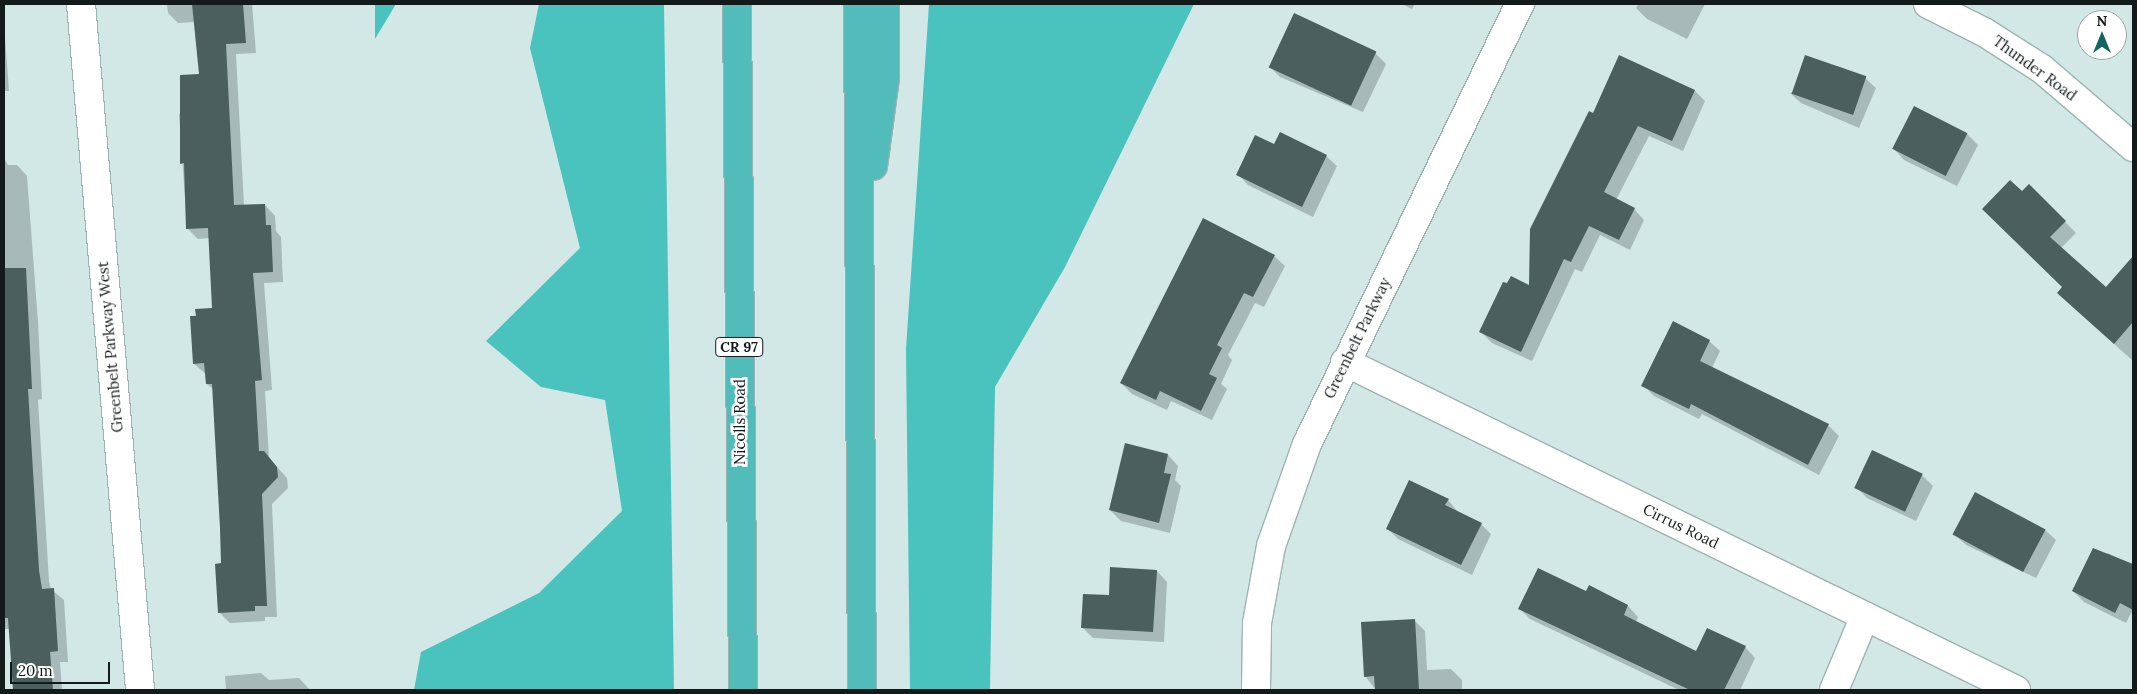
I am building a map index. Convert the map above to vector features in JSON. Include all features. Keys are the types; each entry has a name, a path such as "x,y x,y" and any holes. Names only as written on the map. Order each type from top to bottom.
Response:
{"highway":[{"name":"Nicolls Road","path":"737,4 742,690"},
{"path":"858,4 862,690"},
{"path":"860,267 885,77 885,4"}],"street":[{"name":"Greenbelt Parkway West","path":"81,4 140,690"},
{"name":"Greenbelt Parkway","path":"1256,690 1257,623 1271,546 1307,444 1345,362 1520,4"},
{"name":"Thunder Road","path":"1928,4 1984,32 2042,69 2133,147"},
{"name":"Cirrus Road","path":"1345,362 2016,690"},
{"path":"1834,690 1865,616"}],"shaded area":[{"path":"375,4 396,4 375,39"},
{"path":"539,4 664,4 674,690 414,690 421,652 539,593 622,511 605,400 541,387 486,341 580,248 530,48"},
{"path":"929,4 1194,4 1065,267 995,387 990,690 910,690 906,349"}],"building":[{"path":"192,4 243,4 246,43 226,44 234,205 265,204 266,225 271,225 273,272 253,273 262,380 255,381 259,451 264,451 277,467 278,477 262,494 267,606 255,606 255,611 218,613 215,564 221,563 212,384 206,384 204,363 193,364 190,316 196,316 195,309 212,308 208,228 186,229 184,163 180,164 180,75 199,74"},
{"path":"1294,13 1376,51 1351,106 1269,67"},
{"path":"1619,55 1695,90 1672,141 1638,126 1604,192 1635,208 1619,240 1589,226 1571,262 1564,259 1521,352 1479,332 1503,282 1507,283 1511,276 1529,285 1530,229 1589,111 1593,113"},
{"path":"1805,55 1866,76 1853,115 1792,94"},
{"path":"1914,106 1967,133 1946,176 1892,149"},
{"path":"1280,132 1327,155 1302,207 1236,175 1255,135 1274,144"},
{"path":"2010,180 2022,191 2029,184 2066,221 2050,237 2106,287 2133,256 2133,322 2114,344 2057,293 2062,287 1982,209"},
{"path":"1203,218 1275,255 1253,297 1244,293 1217,345 1222,348 1209,374 1217,378 1201,411 1160,391 1156,400 1120,383"},
{"path":"4,268 26,268 32,389 28,389 39,570 42,589 54,588 58,651 50,652 53,690 13,690 8,618 4,618"},
{"path":"1673,321 1710,340 1700,361 1829,424 1808,465 1691,404 1689,409 1641,386"},
{"path":"1125,443 1168,454 1164,473 1171,474 1159,523 1109,510"},
{"path":"1872,450 1923,474 1905,512 1854,488"},
{"path":"1409,480 1449,499 1445,505 1482,523 1461,565 1386,529"},
{"path":"1975,492 2046,530 2023,572 1952,534"},
{"path":"2093,548 2133,564 2133,610 2120,603 2115,613 2072,591"},
{"path":"1110,567 1157,570 1153,632 1081,628 1083,594 1109,595"},
{"path":"1538,568 1586,591 1589,585 1628,605 1624,615 1696,651 1707,628 1746,646 1724,690 1690,690 1518,609"},
{"path":"1415,619 1419,690 1375,690 1374,676 1364,677 1361,622"}]}
